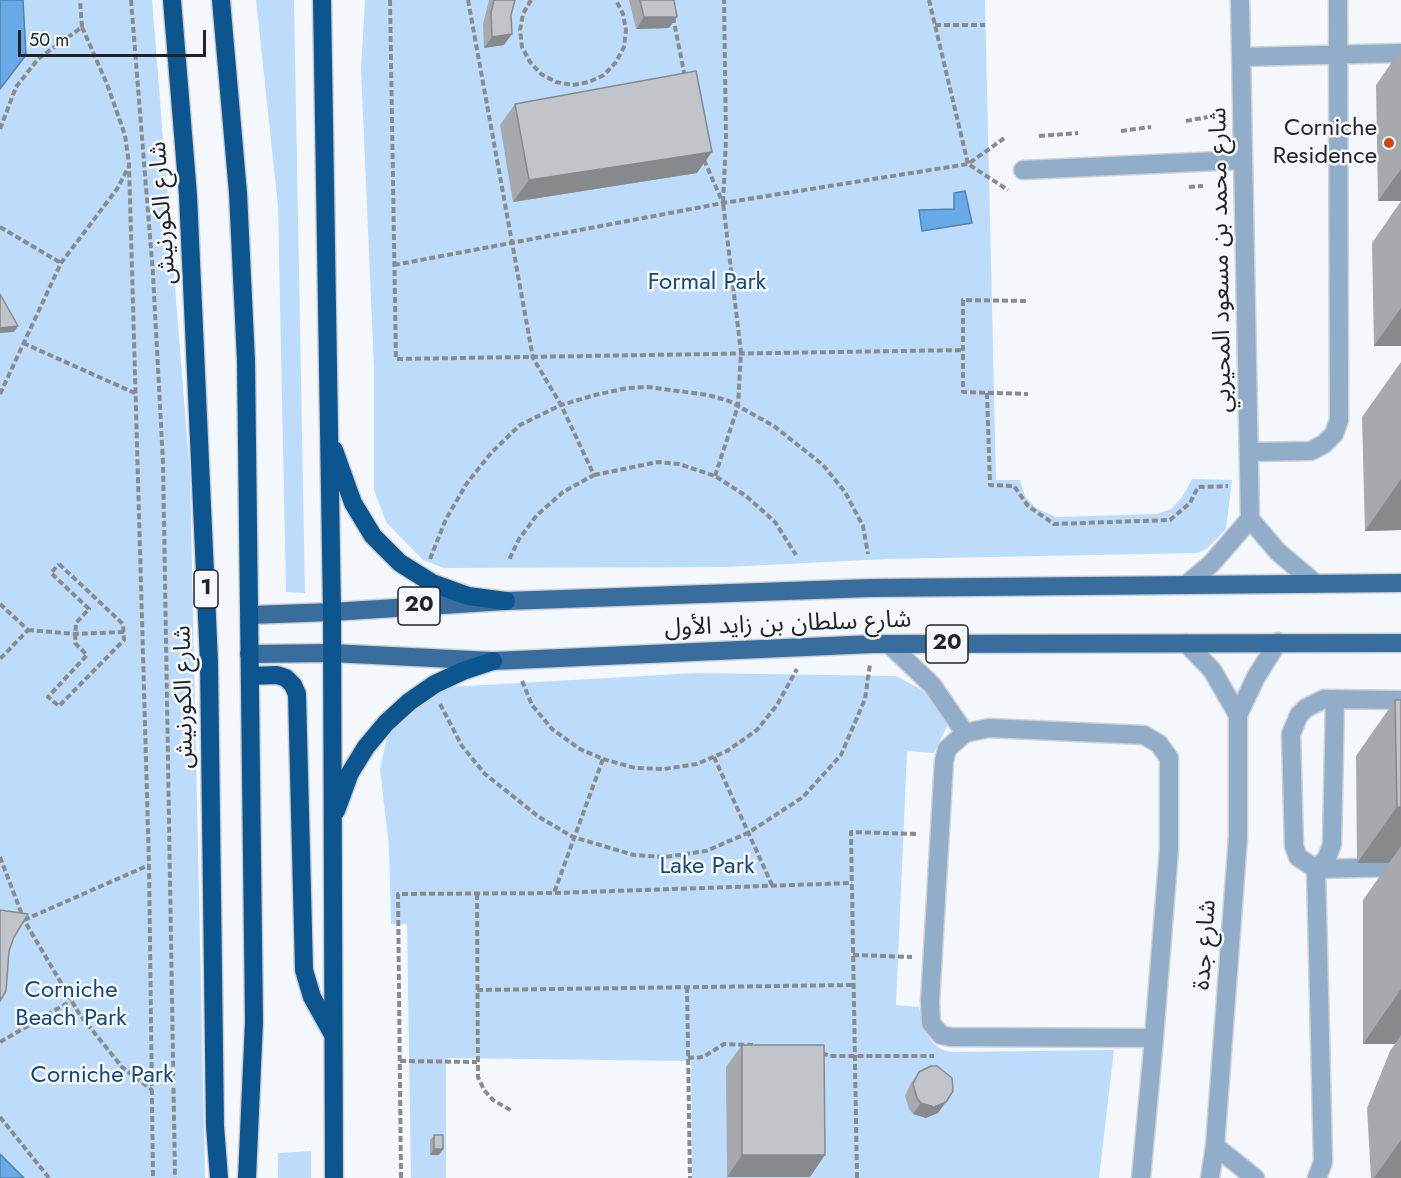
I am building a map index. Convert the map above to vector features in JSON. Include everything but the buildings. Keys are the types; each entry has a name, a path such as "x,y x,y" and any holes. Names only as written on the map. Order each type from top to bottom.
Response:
{"highway":[{"name":"شارع الكورنيش","path":"172,0 188,195 209,662 215,1126 219,1178"},
{"name":"1","path":"221,0 238,193 246,350 254,1022 247,1178"},
{"path":"322,0 332,612 334,1178"},
{"path":"328,429 353,503 373,536 400,563 441,586 468,596 506,601"},
{"path":"331,833 338,802 350,773 366,747 386,723 409,702 435,684 493,661"},
{"path":"250,676 277,675 286,678 297,694 304,970 312,997 332,1033"}],"main road":[{"name":"شارع سلطان بن زايد الأول","path":"250,615 506,601 871,588 1401,583"},
{"name":"شارع سلطان بن زايد الأول","path":"249,654 331,653 493,661 882,645 1401,643"}],"street":[{"name":"شارع محمد بن مسعود المحيربي","path":"1240,0 1243,57 1242,160 1250,519"},
{"path":"1249,452 1311,451 1324,444 1334,434 1339,420 1338,0"},
{"path":"1243,57 1401,53"},
{"path":"1023,170 1242,160"},
{"path":"1186,585 1211,564 1250,519 1278,552 1316,584"},
{"name":"شارع جدة","path":"1210,1178 1215,1146 1238,837 1238,715 1256,677 1278,642"},
{"path":"1186,643 1212,670 1238,715"},
{"path":"882,645 932,685 965,733"},
{"path":"1401,700 1324,699 1306,708 1299,715 1291,734 1295,853 1316,868 1401,867"},
{"path":"1317,1178 1323,1162 1323,1151 1316,868 1327,858 1332,844 1335,699"},
{"path":"1141,1178 1154,1038 1169,849 1171,767 1165,750 1152,738 1135,734 989,728 965,733 947,749 944,761 932,958 931,1023 941,1035 1000,1038 1154,1038"},
{"path":"1215,1146 1255,1178"}],"path":[{"path":"80,0 82,27 107,84 125,135 129,164 138,394 149,864 153,1178"},
{"path":"132,0 153,274 163,462 175,1178"},
{"path":"390,0 396,359 963,350"},
{"path":"468,0 532,358 561,405 594,475"},
{"path":"531,0 523,14 520,30 526,55 541,74 556,82 573,85 589,82 604,75 616,62 624,47 626,30 623,14 616,0"},
{"path":"715,477 738,406 741,352 723,204 726,140 724,0"},
{"path":"929,0 968,164 1008,190"},
{"path":"671,11 688,89"},
{"path":"935,25 985,25"},
{"path":"0,129 16,87 38,59 82,27"},
{"path":"1186,121 1213,116"},
{"path":"1121,131 1152,127"},
{"path":"1039,136 1078,133"},
{"path":"394,265 723,204 968,164 1006,137"},
{"path":"702,156 723,204"},
{"path":"0,394 61,263 117,189 129,164"},
{"path":"0,226 61,263"},
{"path":"1026,301 963,300 963,392 1028,394"},
{"path":"23,343 138,394"},
{"path":"429,562 455,501 491,453 520,425 561,405 627,388 648,387 708,395 738,406 774,426 823,465 845,492 863,526 868,554"},
{"path":"987,393 990,485 1014,486 1028,506 1054,524 1170,520 1190,503 1198,487 1238,485"},
{"path":"509,560 519,539 537,515 563,492 594,475 658,462 679,464 715,477 746,496 775,522 796,555"},
{"path":"59,564 123,624 124,632 124,640 59,706 48,697 87,656 75,643 75,634 76,622 89,609 51,573 59,564"},
{"path":"0,604 28,630 75,634 124,632"},
{"path":"0,659 28,630"},
{"path":"439,702 462,746 485,774 539,817 573,837 634,855 665,857 706,851 748,833 803,797 841,755 865,699 882,645"},
{"path":"521,680 532,705 552,729 580,749 603,759 635,768 664,769 697,764 714,757 727,751 757,730 777,705 798,667"},
{"path":"714,757 772,885"},
{"path":"554,893 603,759"},
{"path":"857,1178 851,832 940,835"},
{"path":"0,857 24,920 71,1001 122,1067 153,1091"},
{"path":"24,920 149,864"},
{"path":"401,1178 398,894 554,893 852,883"},
{"path":"477,894 478,1077 484,1090 493,1100 512,1111"},
{"path":"853,955 932,958"},
{"path":"477,990 854,985"},
{"path":"687,987 690,1178"},
{"path":"0,1042 71,1001"},
{"path":"688,1058 704,1057 724,1044 756,1046"},
{"path":"820,1052 830,1056 856,1057"},
{"path":"400,1061 477,1062"},
{"path":"0,1117 49,1178"}],"green space":[{"name":"Corniche Park","path":"23,0 152,0 190,474 205,1178 24,1178 0,1154 0,89 26,55"},
{"path":"256,0 294,0 305,593 286,592 278,206"},
{"name":"Formal Park","path":"365,0 985,0 996,480 1020,480 1025,496 1036,508 1056,517 1157,514 1171,509 1183,496 1192,479 1232,480 1226,529 1208,548 1198,553 887,559 727,567 444,568 423,560 386,522 374,490 374,368 361,69"},
{"name":"Lake Park","path":"695,673 896,676 922,690 949,722 934,753 907,751 896,1005 919,1007 923,1028 932,1042 942,1050 953,1052 1114,1050 1099,1178 692,1178 691,1061 446,1058 446,1178 411,1178 407,924 391,924 389,847 380,769 387,738 396,723 423,699 449,687"},
{"path":"311,1151 311,1178 278,1178 278,1153"}],"water":[{"path":"0,0 23,0 26,55 0,89"},
{"path":"965,191 972,223 922,231 919,210 954,209 954,193"},
{"path":"0,1154 24,1178 0,1178"}],"place":[{"name":"Corniche Residence","path":"1389,143"}],"park label":[{"name":"Corniche Beach Park","path":"71,1005"}]}
